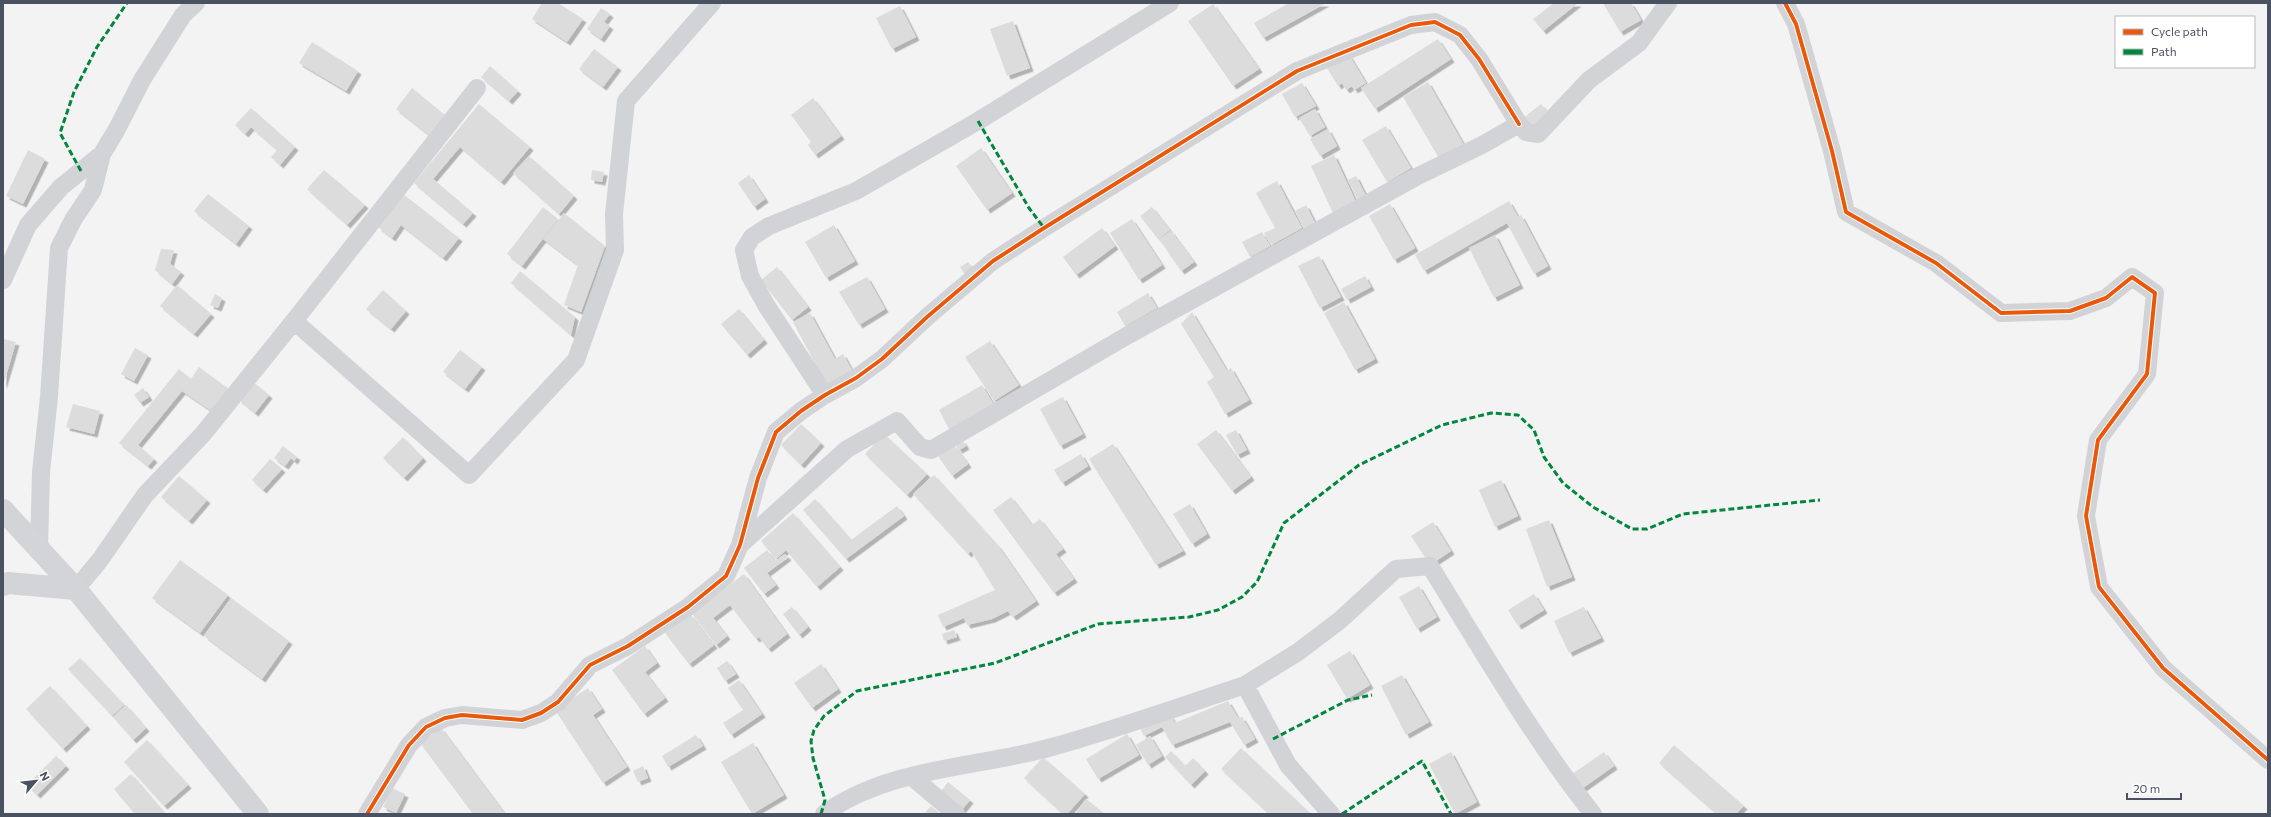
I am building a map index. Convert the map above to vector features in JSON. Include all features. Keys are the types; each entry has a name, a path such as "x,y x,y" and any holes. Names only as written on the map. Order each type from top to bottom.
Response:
{"street":[{"path":"39,550 41,472 49,397 59,248 73,220 93,190 102,154 117,129 142,80 183,15 196,3"},
{"path":"294,321 469,475 576,360 615,250 614,214 626,101 712,3"},
{"path":"825,395 766,305 750,276 744,250 752,237 769,226 856,191 978,121 1170,3"},
{"path":"367,814 409,745 426,727 446,718 462,715 503,720 522,720 541,714 558,702 590,665 628,646 688,608 726,576 740,545 758,478 776,432 825,395 856,378 882,359 927,317 994,261 1044,228 1297,71 1410,25 1435,22 1460,35 1479,59 1519,124 1526,132 1538,134 1589,80 1639,43 1668,3"},
{"path":"1785,3 1796,24 1832,151 1846,212 1936,263 2001,313 2070,311 2106,298 2132,277 2155,293 2147,374 2098,440 2086,516 2100,587 2163,668 2268,760"},
{"path":"76,590 100,560 145,495 203,434 477,88"},
{"path":"740,545 847,449 897,421 920,447 930,450 975,422 1130,334 1414,178 1482,145 1519,124"},
{"path":"3,280 28,225 61,187 102,154"},
{"path":"3,510 76,590 258,814"},
{"path":"824,814 843,800 880,784 911,776 1004,759 1052,747 1245,685 1298,652 1333,625 1396,570 1430,566 1544,746 1570,785 1593,814"},
{"path":"3,585 8,583 76,590"},
{"path":"1245,685 1288,765 1331,814"},
{"path":"911,776 956,814"}],"building":[{"path":"542,3 558,3 583,19 567,42 532,19"},
{"path":"1289,3 1326,3 1263,38 1254,23"},
{"path":"1554,3 1578,3 1543,31 1533,19"},
{"path":"1603,3 1631,3 1641,20 1620,32"},
{"path":"1213,4 1259,69 1233,86 1188,21"},
{"path":"900,6 916,37 892,49 876,18"},
{"path":"601,8 610,14 604,22 610,26 601,39 587,29"},
{"path":"1013,21 1030,68 1007,76 990,29"},
{"path":"1438,39 1451,59 1375,109 1361,88"},
{"path":"312,42 358,71 346,91 299,63"},
{"path":"594,49 618,67 603,87 579,69"},
{"path":"1349,55 1366,83 1354,90 1352,86 1346,90 1342,83 1338,86 1327,68"},
{"path":"490,66 518,91 509,101 481,77"},
{"path":"1428,82 1465,147 1440,160 1403,97"},
{"path":"1302,83 1316,106 1295,117 1282,94"},
{"path":"412,88 446,116 430,136 396,109"},
{"path":"813,98 841,136 815,155 808,145 811,142 791,115"},
{"path":"479,104 530,147 501,182 460,147 433,179 473,213 463,224 414,183"},
{"path":"1541,104 1550,115 1531,130 1522,119"},
{"path":"251,108 295,147 280,165 271,157 277,150 251,127 245,134 235,125"},
{"path":"1315,109 1325,127 1310,136 1299,118"},
{"path":"1386,126 1411,168 1387,182 1362,140"},
{"path":"1328,129 1337,146 1320,156 1310,139"},
{"path":"981,148 1012,193 987,210 956,166"},
{"path":"28,150 45,159 23,204 6,196"},
{"path":"1334,155 1356,202 1333,213 1311,166"},
{"path":"529,156 574,196 559,214 513,173"},
{"path":"324,170 365,205 347,225 307,189"},
{"path":"592,170 604,172 602,182 591,180"},
{"path":"749,175 765,199 754,207 738,183"},
{"path":"1356,176 1366,196 1358,200 1348,180"},
{"path":"1277,181 1302,228 1271,245 1264,233 1275,228 1256,193"},
{"path":"208,194 249,226 236,244 194,211"},
{"path":"403,194 459,238 443,258 401,225 392,238 378,227"},
{"path":"1509,201 1518,217 1521,215 1548,266 1534,274 1507,223 1424,271 1415,255"},
{"path":"1390,204 1415,248 1394,260 1369,216"},
{"path":"1306,205 1315,223 1304,229 1295,211"},
{"path":"543,207 558,219 522,266 507,254"},
{"path":"1152,207 1170,230 1158,239 1140,216"},
{"path":"564,213 605,246 581,312 564,305 578,265 543,239"},
{"path":"1132,219 1162,265 1139,280 1110,233"},
{"path":"834,225 855,261 826,278 805,242"},
{"path":"1102,228 1115,246 1076,275 1063,257"},
{"path":"1171,231 1194,262 1181,271 1159,239"},
{"path":"1262,232 1270,246 1250,257 1242,242"},
{"path":"1495,235 1520,285 1494,298 1469,248"},
{"path":"161,249 174,250 170,264 181,272 172,284 155,270"},
{"path":"1319,256 1341,297 1320,308 1298,266"},
{"path":"968,262 972,267 964,273 960,267"},
{"path":"777,267 808,307 792,320 761,280"},
{"path":"520,271 575,317 571,335 511,283"},
{"path":"1365,276 1371,287 1347,300 1341,289"},
{"path":"867,277 885,309 859,325 839,292"},
{"path":"177,285 211,314 194,334 160,306"},
{"path":"383,290 406,311 391,329 366,309"},
{"path":"1148,293 1157,308 1125,326 1117,312"},
{"path":"215,294 222,298 218,308 210,305"},
{"path":"1344,302 1375,359 1355,370 1324,313"},
{"path":"739,309 764,340 747,355 721,324"},
{"path":"1192,312 1227,371 1231,368 1249,400 1225,414 1207,382 1214,377 1181,324"},
{"path":"810,313 835,359 843,354 853,372 827,386 793,322"},
{"path":"3,339 16,342 3,386"},
{"path":"990,341 1019,385 994,401 965,357"},
{"path":"135,348 148,355 134,381 121,374"},
{"path":"460,350 482,367 465,389 443,372"},
{"path":"199,367 229,389 213,412 182,391 138,445 154,459 148,466 119,443 179,369 191,379"},
{"path":"252,381 269,395 255,413 238,399"},
{"path":"982,385 994,405 950,431 939,410"},
{"path":"143,388 149,397 140,403 134,395"},
{"path":"1063,397 1083,434 1060,446 1040,409"},
{"path":"73,404 100,411 94,434 66,427"},
{"path":"801,424 821,443 801,465 781,445"},
{"path":"1216,430 1251,477 1232,491 1197,444"},
{"path":"1236,430 1247,450 1237,455 1226,435"},
{"path":"884,434 927,474 907,495 865,454"},
{"path":"403,437 423,458 404,478 383,458"},
{"path":"962,440 966,446 959,450 955,444"},
{"path":"953,444 968,464 952,476 938,456"},
{"path":"1113,444 1183,551 1156,565 1089,459"},
{"path":"283,446 297,457 294,461 291,458 285,466 274,458"},
{"path":"1081,454 1088,466 1062,483 1054,470"},
{"path":"270,459 282,469 263,490 252,480"},
{"path":"934,475 999,547 1036,601 1013,617 1008,611 992,619 967,625 964,618 943,627 938,615 995,590 971,551 968,554 913,494"},
{"path":"179,476 207,500 189,521 161,497"},
{"path":"1501,480 1518,516 1495,527 1479,490"},
{"path":"1011,497 1032,525 1040,519 1063,549 1056,554 1074,579 1054,593 993,510"},
{"path":"815,499 851,540 897,506 904,516 846,559 803,510"},
{"path":"1190,504 1207,534 1192,544 1173,514"},
{"path":"793,513 840,567 817,587 786,550 776,559 761,541"},
{"path":"1549,520 1572,577 1547,587 1526,529"},
{"path":"1433,522 1451,551 1430,565 1411,536"},
{"path":"767,550 775,561 785,554 788,557 767,573 776,585 764,594 744,568"},
{"path":"180,560 228,595 200,633 152,598"},
{"path":"744,574 787,634 768,649 759,637 756,639 730,605 713,618 727,636 716,645 692,614"},
{"path":"1419,586 1437,617 1417,629 1399,597"},
{"path":"1534,594 1544,610 1518,626 1508,610"},
{"path":"231,598 289,641 262,679 204,636"},
{"path":"792,607 808,627 799,635 783,614"},
{"path":"1584,607 1601,638 1569,653 1554,621"},
{"path":"690,614 714,645 689,664 665,633"},
{"path":"954,630 957,637 944,641 942,634"},
{"path":"645,646 657,663 645,672 665,698 644,714 612,670"},
{"path":"1350,651 1370,685 1347,699 1327,665"},
{"path":"80,658 124,705 112,716 68,669"},
{"path":"727,661 736,674 725,681 717,668"},
{"path":"821,664 838,689 812,708 794,683"},
{"path":"1402,675 1429,722 1406,735 1381,686"},
{"path":"739,680 762,714 731,735 723,723 743,710 728,688"},
{"path":"50,686 87,726 63,749 26,709"},
{"path":"588,688 602,709 593,715 627,767 603,783 555,710"},
{"path":"1228,701 1238,718 1242,717 1255,739 1244,745 1230,722 1172,745 1162,727 1144,736 1140,728 1170,715 1175,723"},
{"path":"126,705 146,728 133,740 113,717"},
{"path":"441,728 505,814 473,814 420,743"},
{"path":"1127,734 1139,755 1098,779 1086,759"},
{"path":"696,735 703,746 668,767 662,756"},
{"path":"1150,736 1162,756 1148,765 1136,745"},
{"path":"147,740 188,785 164,806 124,762"},
{"path":"753,743 784,795 752,814 721,762"},
{"path":"1674,745 1744,806 1736,814 1717,814 1659,763"},
{"path":"1241,748 1311,814 1269,814 1221,769"},
{"path":"1171,751 1185,766 1193,758 1205,771 1191,785 1165,757"},
{"path":"1451,752 1477,802 1455,814 1429,764"},
{"path":"1604,752 1614,766 1580,790 1569,776"},
{"path":"56,756 66,766 37,795 27,785"},
{"path":"1043,757 1085,794 1067,814 1063,814 1024,778"},
{"path":"643,766 648,778 638,782 633,771"},
{"path":"131,774 165,814 135,814 114,789"},
{"path":"948,782 970,800 961,811 939,794"},
{"path":"392,788 405,794 396,813 383,807"},
{"path":"1086,799 1105,814 1075,814"},
{"path":"931,806 940,814 924,814"}],"marked path":[{"path":"81,171 60,133 74,92 97,47 127,3"},
{"path":"978,121 1029,208 1044,228"},
{"path":"821,814 825,800 813,758 811,741 814,730 824,716 857,691 995,663 1098,624 1189,617 1218,610 1242,597 1257,582 1284,523 1359,465 1442,425 1491,413 1518,415 1534,430 1544,457 1563,483 1593,507 1632,529 1647,529 1683,514 1820,500"},
{"path":"1273,739 1348,700 1372,695"},
{"path":"1342,814 1422,761 1451,814"}],"cycle path":[{"path":"1785,3 1796,24 1832,151 1846,212 1936,263 2001,313 2070,311 2106,298 2132,277 2155,293 2147,374 2098,440 2086,516 2099,587 2163,668 2268,760"},
{"path":"367,814 409,745 426,727 445,718 462,715 522,720 541,713 558,702 590,665 628,646 688,607 726,576 740,545 758,478 776,432 801,411 825,395 856,378 882,359 927,317 993,261 1297,71 1411,25 1435,22 1460,35 1479,59 1519,124"}]}
